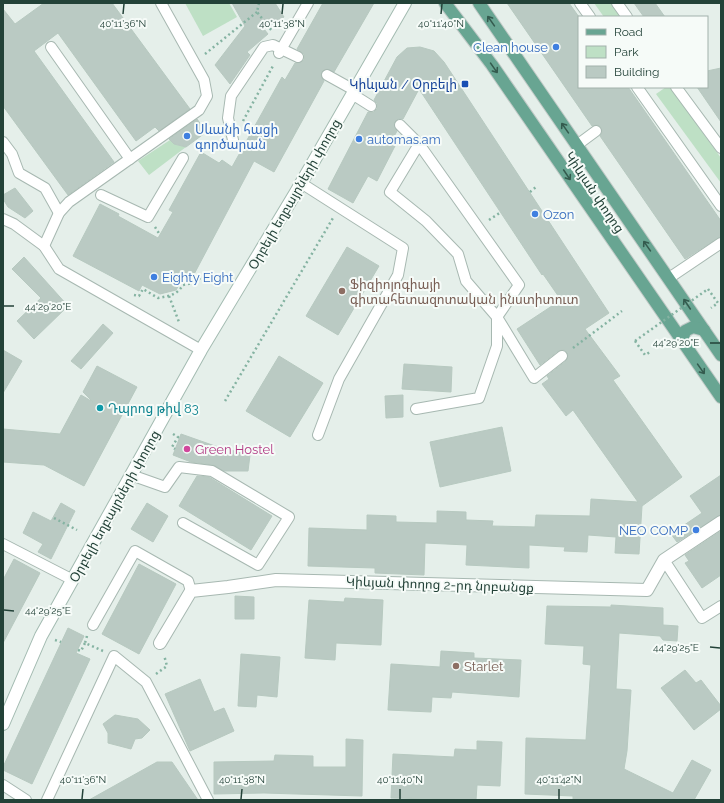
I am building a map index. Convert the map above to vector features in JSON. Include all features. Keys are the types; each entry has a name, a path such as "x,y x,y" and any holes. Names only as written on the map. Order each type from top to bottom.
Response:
{"main road":[{"name":"Կիևյան փողոց","path":"445,3 492,65 721,397"},
{"name":"Կիևյան փողոց","path":"479,3 721,355"},
{"path":"682,341 685,331 693,328 704,330"}],"street":[{"name":"Օրբելի եղբայրների փողոց","path":"3,724 41,636 201,350 301,183 405,3"},
{"name":"Կիևյան փողոց 2-րդ նրբանցք","path":"191,591 228,588 276,580 647,590 664,560 721,522"},
{"path":"160,643 191,591"}],"lane":[{"path":"44,246 59,213 69,202 199,110 207,96 204,80 193,63 161,3"},
{"path":"281,50 308,3"},
{"path":"580,3 589,16"},
{"path":"617,3 626,16"},
{"path":"233,140 228,118 231,96 264,47 273,45 298,58"},
{"path":"51,47 130,159"},
{"path":"327,75 371,106"},
{"path":"637,88 641,100 721,206"},
{"path":"677,88 721,148"},
{"path":"400,125 419,144 519,285 497,317 497,346 479,398 416,409"},
{"path":"577,145 596,131"},
{"path":"3,142 12,154 18,174 45,188 59,213"},
{"path":"419,144 390,192 426,220 458,254 466,281 497,317 534,378 562,356"},
{"path":"102,195 148,217 183,158"},
{"path":"301,183 322,198 340,207 403,248 398,275 339,379 318,435"},
{"path":"3,219 14,224 44,246 59,269 201,350"},
{"path":"669,278 721,243"},
{"path":"131,475 164,487 179,467 212,471 289,517 258,565 183,523"},
{"path":"3,544 73,580"},
{"path":"93,625 135,552 188,581 191,591"},
{"path":"664,560 702,618 721,606"},
{"path":"47,800 114,656 146,682 208,800"},
{"path":"3,785 26,800"}],"path":[{"path":"193,63 257,12 259,3"},
{"path":"257,12 272,31"},
{"path":"233,140 274,63"},
{"path":"530,192 536,188"},
{"path":"225,401 340,207"},
{"path":"132,295 139,296 143,289 158,298 169,296 178,293 183,285 193,283 196,277 207,283"},
{"path":"650,352 645,355 635,341 708,289 718,303 711,308"},
{"path":"169,296 181,328"},
{"path":"562,356 622,311"},
{"path":"173,434 178,437 172,447 175,449"},
{"path":"54,518 77,530"},
{"path":"78,650 81,651 93,625"},
{"path":"55,639 61,642"},
{"path":"85,643 114,656"}],"green space":[{"path":"185,3 229,3 237,17 203,36"},
{"path":"594,3 611,3 620,16 603,16"},
{"path":"665,88 671,88 721,158 721,183 656,94"},
{"path":"170,140 174,144 186,147 149,175 138,161"}],"building":[{"path":"44,3 112,3 190,109 159,131 155,127 136,141 58,33 34,51 114,162 68,195 3,106 3,9 15,24"},
{"path":"232,3 275,3 284,17 264,29 268,34 247,52 250,55 230,84 215,65 245,26"},
{"path":"323,3 374,3 334,72 327,69 322,72 321,75 324,81 274,172 254,161 191,280 181,282 176,290 160,294 142,285 139,291 73,256 100,204 119,214 118,216 158,238 173,212 169,210 201,152 219,163 222,160 232,167 282,77 285,80 295,63 299,63 304,60 304,54 297,49"},
{"path":"507,3 569,3 578,16 578,88 629,88 721,221 721,236 685,259 600,136 602,133 601,127 598,125 592,126"},
{"path":"634,3 655,3 664,16 643,16"},
{"path":"420,47 434,51 444,62 609,313 585,329 620,376 613,380 682,477 642,506 639,554 615,553 616,537 588,535 587,552 564,551 565,547 529,545 529,568 466,565 467,545 425,543 424,575 375,573 375,568 308,566 309,528 367,530 367,515 396,516 396,522 437,523 437,511 466,512 466,520 493,521 492,526 535,527 536,515 590,516 591,499 638,502 573,410 566,416 542,384 549,379 547,376 566,361 568,355 567,352 564,350 558,351 540,365 517,329 561,300 543,274 542,275 419,89 403,119 398,119 394,123 397,131 391,142 396,144 377,181 368,176 353,203 328,189 368,112 374,112 377,109 377,103 374,100 397,57 407,48"},
{"path":"721,68 721,122 698,88 708,88 708,71"},
{"name":"Սևանի հացի գործարան","path":"197,119 205,130 205,133 186,147 174,144 169,139"},
{"path":"15,188 33,211 25,218 8,207 3,199 3,195"},
{"name":"Ֆիզիոլոգիայի գիտահետազոտական ինստիտուտ","path":"347,247 379,266 338,335 306,316"},
{"path":"24,257 68,306 34,339 17,321 41,298 12,269"},
{"path":"103,324 113,333 81,369 71,361"},
{"path":"3,350 22,361 3,393"},
{"path":"279,356 323,383 290,437 246,411"},
{"path":"404,364 452,367 451,392 402,389"},
{"name":"Դպրոց թիվ 83","path":"97,366 137,387 84,486 44,465 3,462 3,429 60,434 81,395 93,402 83,392"},
{"path":"403,395 403,417 386,418 385,396"},
{"path":"502,427 511,471 440,487 430,442"},
{"path":"181,434 215,446 250,455 248,471 224,471 213,465 191,462 173,455"},
{"path":"721,475 721,515 677,542 671,534 702,513 690,496"},
{"path":"197,476 209,477 272,516 251,550 179,506"},
{"path":"61,503 75,511 51,559 38,552 43,544 23,533 33,512 51,521"},
{"path":"147,503 168,516 153,542 131,529"},
{"path":"721,531 721,575 702,588 685,563 689,561 685,555"},
{"path":"14,559 40,573 3,643 3,580"},
{"path":"139,564 176,584 139,654 102,634"},
{"path":"235,596 254,597 254,619 235,619"},
{"path":"345,598 383,600 381,645 336,643 335,660 305,658 309,600 344,602"},
{"path":"611,605 663,608 663,625 678,626 677,641 663,640 660,636 619,633 616,689 631,690 627,751 624,769 673,793 692,760 711,770 694,800 584,800 573,799 573,796 525,794 526,738 586,740 591,665 583,664 584,646 545,644 547,606 611,607"},
{"path":"68,628 84,636 76,653 90,659 32,784 3,770 3,767"},
{"path":"441,651 474,653 474,658 521,660 519,697 452,692 451,698 432,697 431,712 388,710 391,664 440,667"},
{"path":"241,654 280,657 277,697 257,695 256,707 238,706"},
{"path":"685,670 696,683 701,680 721,706 721,709 694,730 661,688"},
{"path":"200,679 214,712 224,708 234,731 190,751 165,694"},
{"path":"115,715 138,719 150,730 142,738 135,739 131,749 108,743 108,733 103,724"},
{"path":"346,739 363,740 362,796 264,793 214,794 214,762 274,761 275,755 313,756 313,767 346,767"},
{"path":"477,741 502,742 500,786 477,785 476,800 391,798 393,754 454,757 455,749 477,750"},
{"path":"157,762 172,762 198,800 89,800"}],"place":[{"name":"Clean house","path":"556,47"},
{"name":"Կիևյան / Օրբելի","path":"465,84"},
{"name":"Սևանի հացի գործարան","path":"187,136"},
{"name":"automas.am","path":"359,139"},
{"name":"Ozon","path":"535,214"},
{"name":"Eighty Eight","path":"154,277"},
{"name":"Ֆիզիոլոգիայի գիտահետազոտական ինստիտուտ","path":"342,291"},
{"name":"Դպրոց թիվ 83","path":"100,408"},
{"name":"Green Hostel","path":"187,449"},
{"name":"NEO COMP","path":"696,530"},
{"name":"Starlet","path":"456,666"}]}
